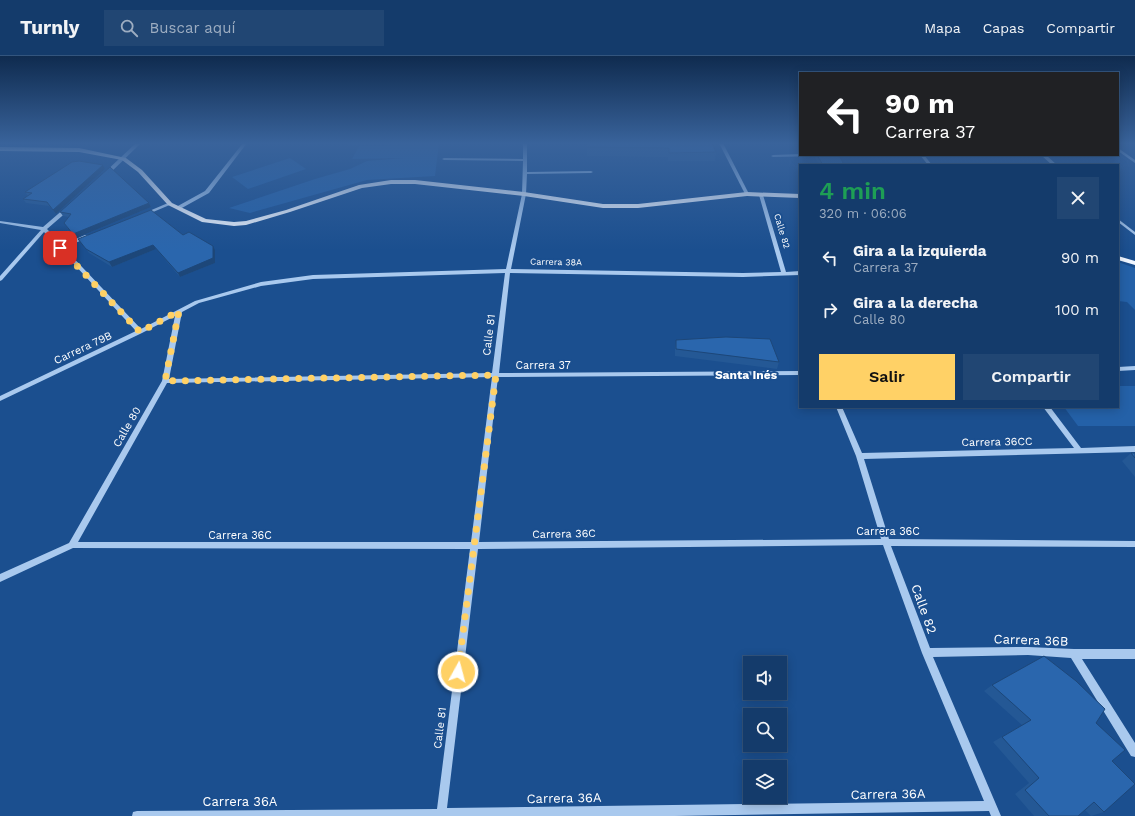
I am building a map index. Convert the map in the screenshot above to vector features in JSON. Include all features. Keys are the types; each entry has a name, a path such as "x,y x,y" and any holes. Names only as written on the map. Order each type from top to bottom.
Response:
{"main road":[{"path":"147,178 170,204 204,221 234,224 246,223 288,211 374,183 415,182 524,194 603,206 638,206 747,194 799,196"},
{"path":"1119,258 1135,263"}],"street":[{"path":"178,208 207,192 217,178"},
{"name":"Calle 81","path":"441,815 508,271 524,194 524,178"},
{"path":"739,178 747,194"},
{"name":"Calle 82","path":"761,195 784,274"},
{"path":"0,279 44,229 73,204"},
{"path":"136,217 170,204"},
{"path":"1119,221 1135,234"},
{"path":"0,222 44,229 60,248 140,332"},
{"path":"60,248 94,234"},
{"name":"Carrera 38A","path":"313,277 508,271 743,275 799,273"},
{"name":"Carrera 79B","path":"0,399 140,332 198,302 261,284 313,277"},
{"name":"Calle 80","path":"72,545 165,381 179,311"},
{"path":"1119,369 1135,368"},
{"name":"Carrera 37","path":"165,381 496,375 799,373"},
{"name":"Calle 82","path":"839,408 860,456 886,542 927,653 993,811"},
{"path":"1047,408 1080,451"},
{"name":"Carrera 36CC","path":"860,456 1135,449"},
{"name":"Carrera 36C","path":"0,578 72,545 474,546 886,542 1135,544"},
{"name":"Carrera 36B","path":"927,653 1028,651 1074,654 1135,654"},
{"path":"1074,654 1135,752"},
{"name":"Carrera 36A","path":"137,816 993,811"}],"shaded area":[{"path":"234,178 279,178 248,189"},
{"path":"393,178 367,180 250,213 229,208 315,179"},
{"path":"1119,262 1135,268 1135,310 1127,302 1119,301"},
{"path":"1119,386 1135,386 1135,426 1078,426 1065,408 1119,408"}],"building":[{"path":"46,178 88,178 53,210 47,202 23,199 32,193 25,192"},
{"path":"97,178 122,178 149,203 73,234 64,223 71,214 60,212"},
{"path":"151,210 183,235 189,232 213,246 213,258 178,273 153,245 109,262 86,249 78,239"},
{"path":"726,337 770,339 779,362 676,349 676,340"},
{"path":"1044,656 1076,681 1105,709 1096,723 1125,750 1112,761 1135,784 1104,812 1094,802 1078,816 1049,816 1025,790 1039,778 1002,737 1031,720 992,685"}],"district":[{"name":"Santa Inés","path":"746,375"}],"route":[{"path":"60,248 140,332 179,311 165,381 496,375 458,672"}]}
